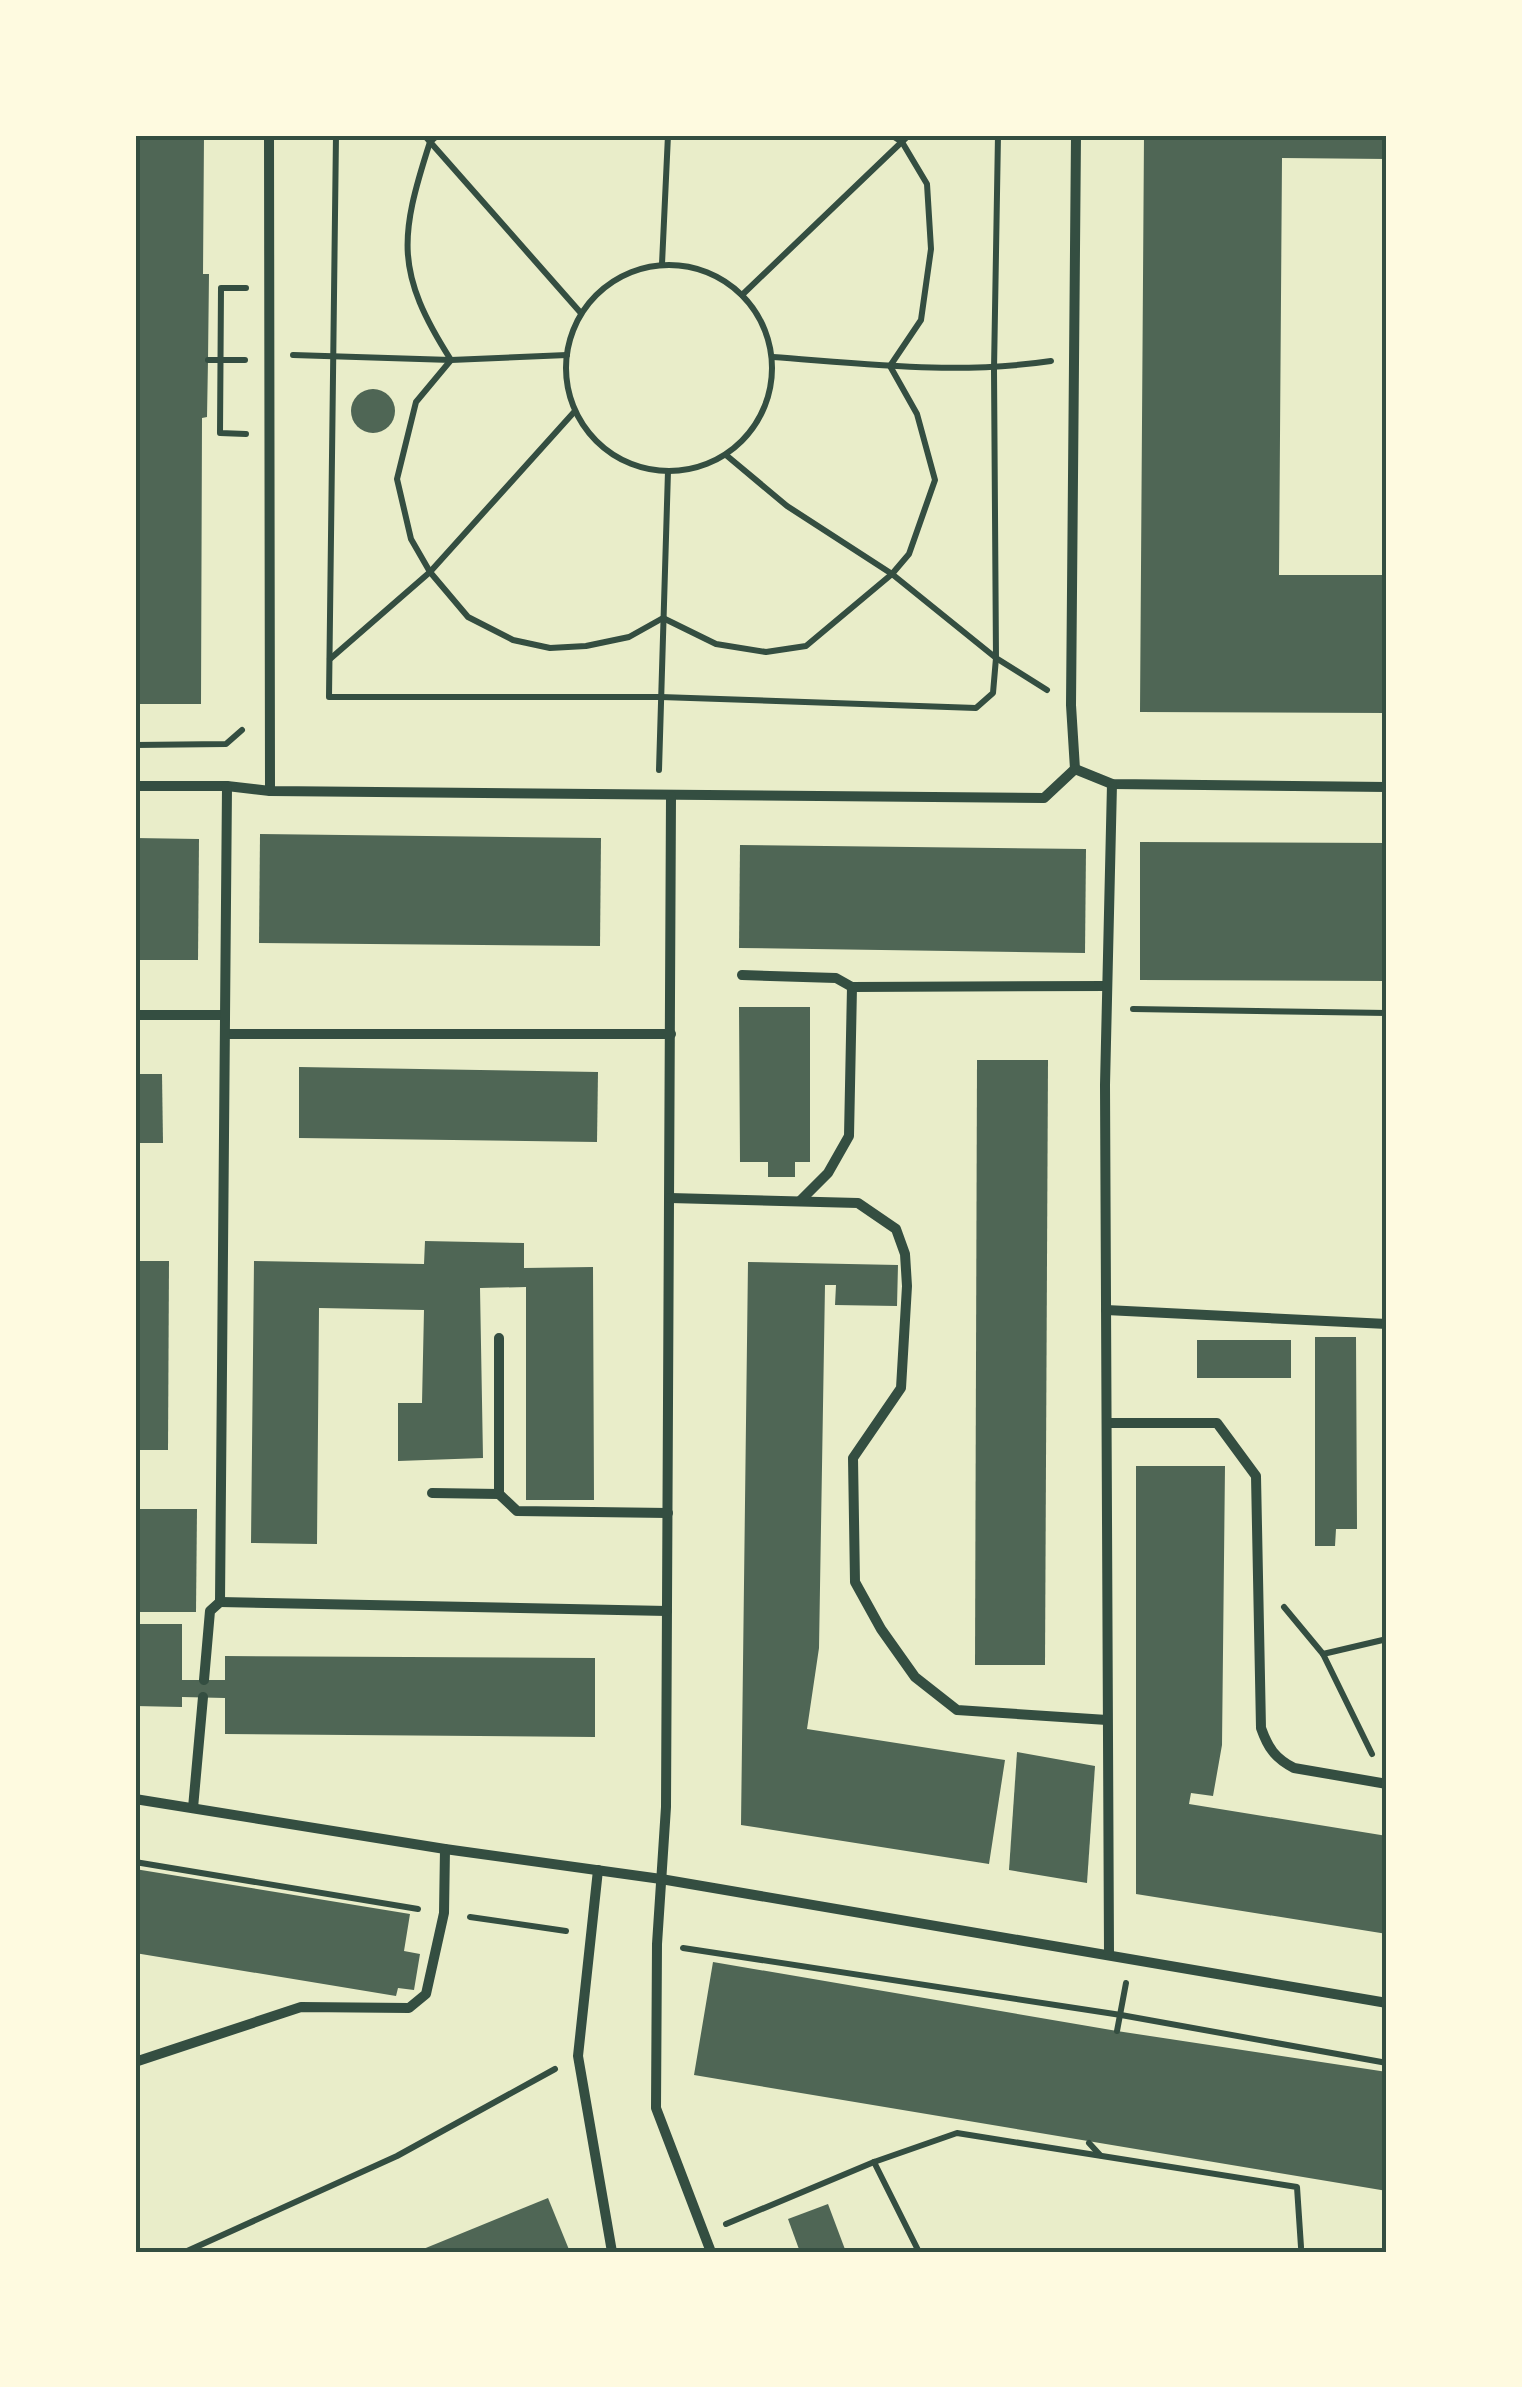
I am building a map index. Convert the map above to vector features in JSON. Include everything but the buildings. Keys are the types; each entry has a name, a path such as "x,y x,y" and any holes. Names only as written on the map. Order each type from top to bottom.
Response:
{"street":[{"path":"269,135 270,791"},
{"path":"1075,769 1071,704 1076,135"},
{"path":"1075,769 1112,784 1387,786"},
{"path":"135,786 227,786 270,791 1044,798 1075,769"},
{"path":"1109,1954 1106,1009 1112,784"},
{"path":"220,1602 227,786"},
{"path":"671,796 666,1824 657,1944 656,2108 711,2252"},
{"path":"742,975 836,978 852,987 1107,986"},
{"path":"800,1201 828,1173 849,1136 852,987"},
{"path":"135,1015 225,1015"},
{"path":"225,1034 670,1034"},
{"path":"670,1198 858,1203 896,1229 905,1254 901,1388 854,1458 855,1582 881,1629 915,1677 957,1710 1108,1720"},
{"path":"1106,1310 1387,1324"},
{"path":"498,1494 500,1338"},
{"path":"1107,1423 1217,1423 1256,1476 1261,1728 1269,1749 1294,1768 1387,1784"},
{"path":"432,1493 498,1494 516,1511 668,1513"},
{"path":"204,1680 210,1611 220,1602 667,1611"},
{"path":"193,1808 203,1697"},
{"path":"135,1799 446,1850 661,1878 1387,2003"},
{"path":"135,2062 301,2007 409,2008 426,1994 444,1913 446,1850"},
{"path":"598,1870 578,2056 612,2252"}],"path":[{"path":"336,135 329,697 662,697 976,708 993,693 996,658 994,370 998,135"},
{"path":"427,139 438,135"},
{"path":"662,264 668,135"},
{"path":"890,366 922,320 932,249 927,184 902,142 891,135"},
{"path":"742,295 910,135"},
{"path":"427,139 409,207 406,264 426,320 451,360"},
{"path":"427,139 580,312"},
{"path":"662,264 708,273 742,295 759,317 773,357 766,406 749,434 726,454 698,468 668,471 634,466 605,449 575,411 568,394 567,355 580,312 607,286 635,271 662,264"},
{"path":"247,269 247,307"},
{"path":"246,434 220,434 220,360 221,288 247,288"},
{"path":"246,379 247,343"},
{"path":"268,354 451,360 567,355"},
{"path":"773,357 994,370 1075,358"},
{"path":"208,360 246,360"},
{"path":"451,360 416,402 397,480 411,539 430,572 468,617 513,640 550,648 586,646 628,636 663,618"},
{"path":"663,618 716,644 766,652 806,646 892,574 909,554 934,480 916,414 890,366"},
{"path":"330,659 430,572 575,411"},
{"path":"246,416 246,454"},
{"path":"726,454 786,506 892,574 996,658 1071,704"},
{"path":"658,796 668,471"},
{"path":"135,745 226,744 242,733 242,721"},
{"path":"1106,1009 1387,1013"},
{"path":"1258,1575 1323,1654 1387,1784"},
{"path":"1323,1654 1387,1639"},
{"path":"135,1862 592,1935"},
{"path":"657,1944 1121,2015 1387,2063"},
{"path":"1117,2031 1131,1958"},
{"path":"186,2252 397,2156 578,2056"},
{"path":"703,2234 874,2162 956,2133 1297,2186 1302,2247"},
{"path":"1089,2142 1101,2156"},
{"path":"874,2162 918,2252"}]}
